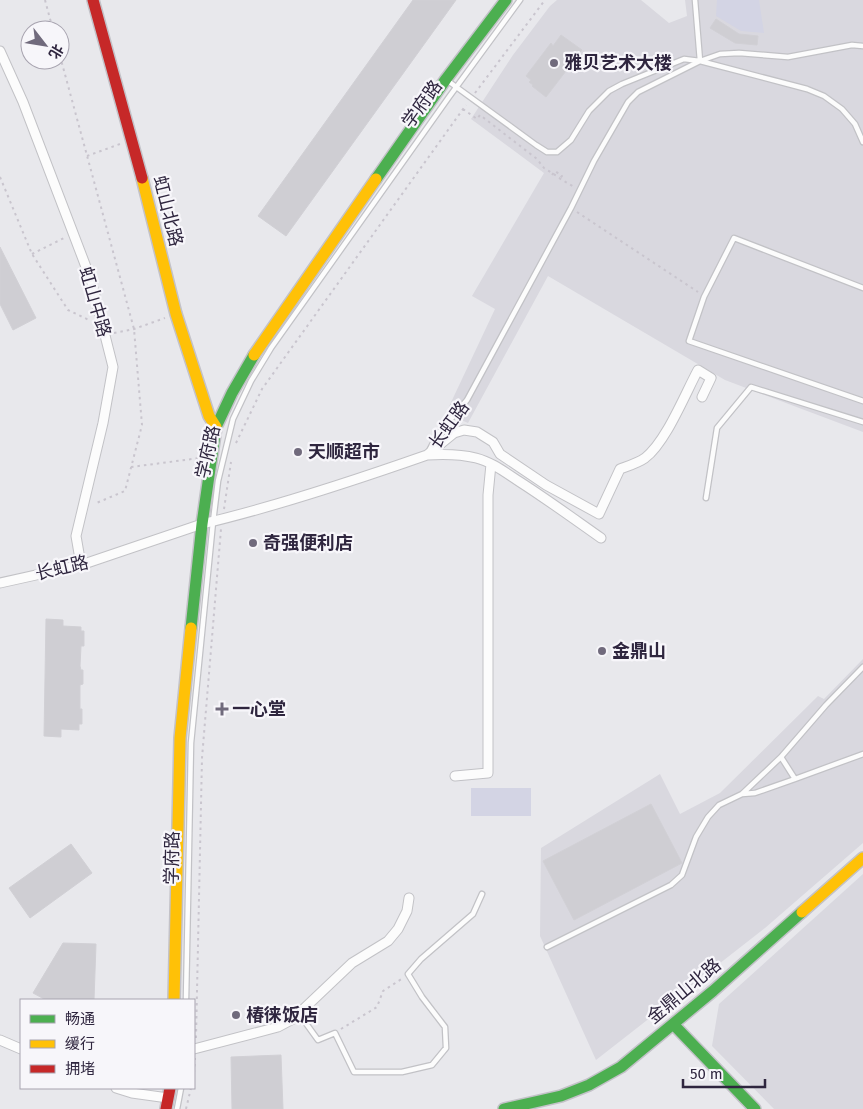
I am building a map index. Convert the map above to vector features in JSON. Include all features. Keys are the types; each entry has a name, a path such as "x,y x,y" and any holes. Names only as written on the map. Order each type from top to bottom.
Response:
{"main road":[{"name":"虹山北路","path":"93,0 132,140 176,314 209,416 216,427"},
{"name":"学府路","path":"174,999 180,738 207,523 216,427 232,393 253,356 446,79 506,0"},
{"name":"金鼎山北路","path":"504,1109 561,1096 590,1085 621,1067 714,991 863,858"},
{"path":"673,1024 755,1109"}],"street":[{"name":"虹山中路","path":"0,51 23,102 91,280 113,367 104,423 76,536 81,565"},
{"path":"427,455 454,433 464,430 477,432 493,442 500,454 538,480 599,514 620,469 645,458 654,449 698,370 711,378 702,397"},
{"path":"427,455 444,454 476,458 492,464 556,505 601,538"},
{"name":"长虹路","path":"0,583 81,565 207,523 222,521 318,492 427,455"},
{"path":"455,776 488,773 488,495 492,464"},
{"path":"195,1049 278,1027 293,1019 352,963 388,941 398,929 407,912 409,898"},
{"path":"0,1040 20,1048"},
{"path":"119,1089 132,1093 168,1098"}],"lane":[{"name":"学府路","path":"186,999 191,743 207,523 233,419 251,381 271,348 520,0"},
{"path":"696,0 694,2 700,61"},
{"path":"700,61 720,54 740,53 788,57 852,45 863,46"},
{"path":"446,79 536,145 551,153 557,152 571,140 589,111 609,91 684,59 700,61 807,89 824,96 842,109 855,124 863,142"},
{"name":"长虹路","path":"427,455 438,434 467,400 571,208 594,161 628,102 638,92 700,61"},
{"path":"863,288 734,238 704,296 689,341 863,401"},
{"path":"706,498 717,428 751,387 863,422"},
{"path":"548,947 671,885 682,875 696,836 708,817 719,806 742,794 782,756 826,704 863,667"},
{"path":"742,794 755,794 863,754"},
{"path":"782,756 795,779"},
{"path":"293,1019 305,1022 318,1040 335,1033 354,1072 402,1072 432,1065 446,1048 444,1027 408,974 421,959 473,914 482,894"},
{"path":"177,1109 181,1089"}],"path":[{"path":"45,0 50,20"},
{"path":"64,70 134,329 142,425 125,491 83,508"},
{"path":"463,109 477,119 480,116 537,159 544,168 560,178 562,176 555,171 552,175 580,190"},
{"path":"87,156 132,140"},
{"path":"0,177 32,254 68,310 104,331 134,329 176,314"},
{"path":"571,208 704,296"},
{"path":"32,254 73,234"},
{"path":"131,467 206,457"},
{"path":"335,1033 377,1007 384,991 408,974"},
{"path":"186,1109 191,1089"}],"shaded area":[{"path":"557,0 641,0 669,23 687,16 685,0 863,0 863,432 725,380 548,276 468,423 446,413 495,309 472,296 544,173 471,119 513,55 550,6"},
{"path":"717,0 759,0 764,33 741,31 716,16"},
{"path":"863,659 863,843 765,928 596,1060 540,936 541,848 660,774 680,814 720,793 818,696 824,699"},
{"path":"471,788 531,788 531,816 471,816"},
{"path":"863,874 863,1109 774,1109 712,1046 719,1004"}],"building":[{"path":"413,0 456,0 286,236 258,216"},
{"path":"716,19 739,34 758,36 757,45 735,43 710,28"},
{"name":"雅贝艺术大楼","path":"561,35 582,50 546,97 532,86 529,82 531,80 526,76 551,43 553,46"},
{"path":"0,247 36,318 13,330 0,304"},
{"path":"46,619 63,620 63,626 81,627 81,631 84,631 84,646 81,646 80,666 81,670 83,670 83,684 80,685 82,724 79,724 79,730 61,729 61,737 44,736"},
{"path":"651,804 682,863 574,920 543,861"},
{"path":"71,844 92,873 30,918 9,888"},
{"path":"63,943 96,944 94,999 44,999 33,993"},
{"path":"281,1055 283,1109 232,1109 231,1057"}],"traffic: fast":[{"path":"376,179 446,79 506,0"},
{"path":"191,628 202,524 216,427 232,393 254,355"},
{"path":"504,1109 561,1096 589,1085 621,1067 713,991 802,912"},
{"path":"673,1024 755,1109"}],"traffic: slow":[{"path":"142,178 176,314 209,416 216,427"},
{"path":"254,355 376,179"},
{"path":"174,999 180,738 191,628"},
{"path":"802,912 863,858"}],"traffic: jam":[{"path":"93,0 142,178"},
{"path":"166,1109 170,1089"}],"place":[{"name":"雅贝艺术大楼","path":"554,63"},
{"name":"天顺超市","path":"298,452"},
{"name":"奇强便利店","path":"253,543"},
{"name":"金鼎山","path":"602,651"},
{"name":"一心堂","path":"222,709"},
{"name":"椿徕饭店","path":"236,1015"}]}
